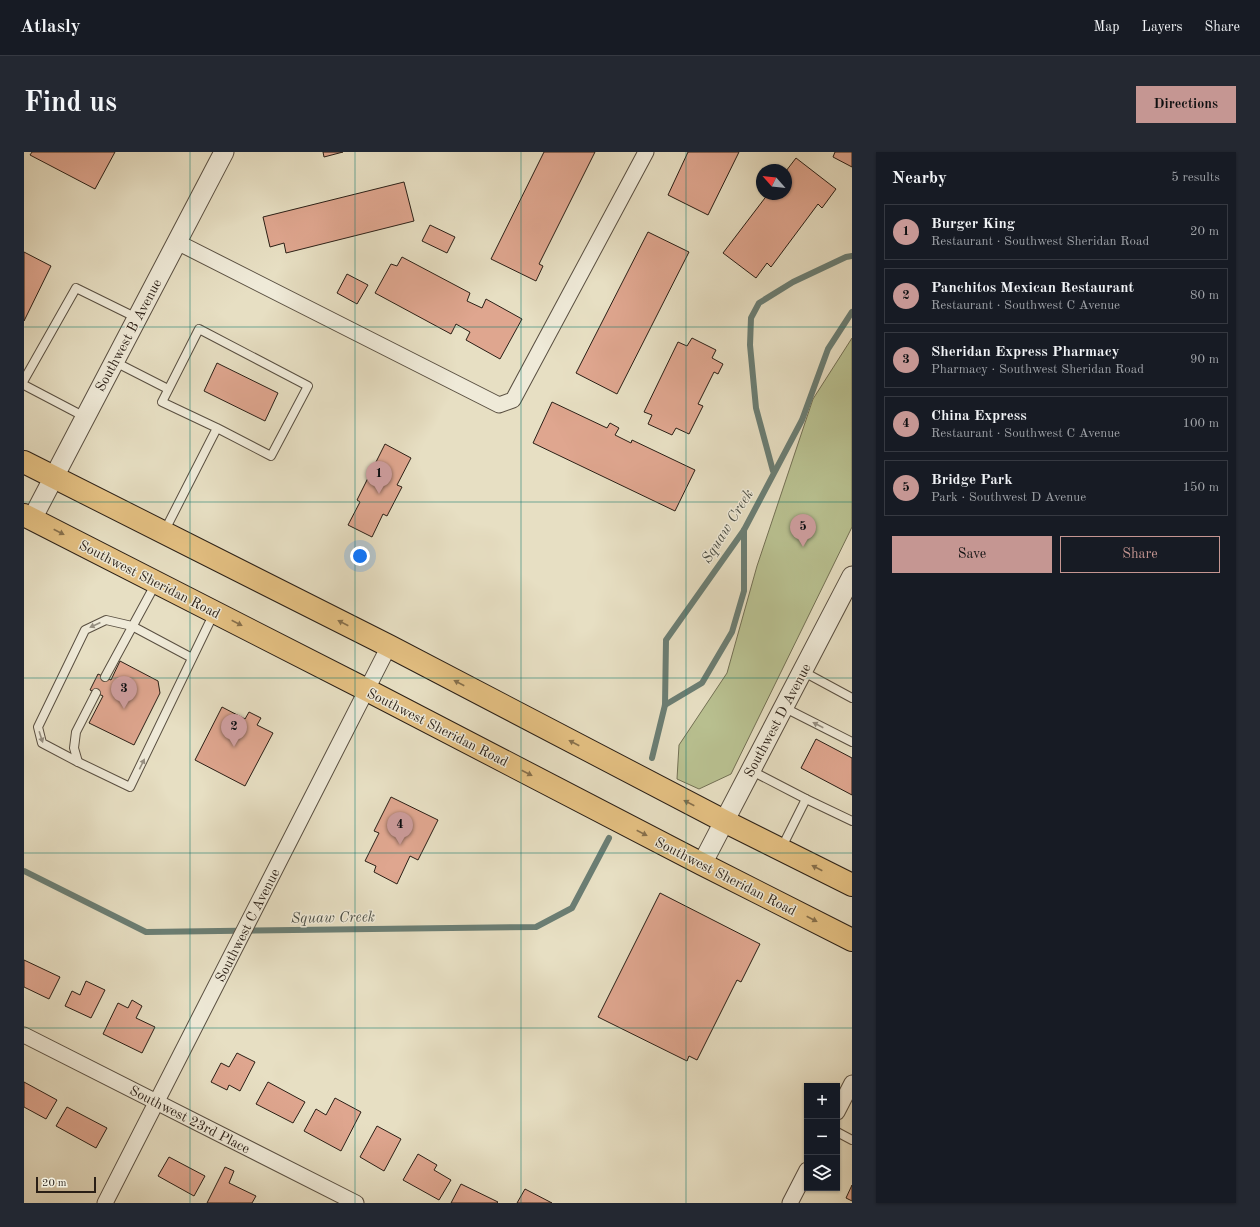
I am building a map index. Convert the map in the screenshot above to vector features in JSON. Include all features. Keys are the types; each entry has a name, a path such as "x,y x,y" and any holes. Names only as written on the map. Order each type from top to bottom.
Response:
{"main road":[{"path":"24,462 389,646 724,821 852,885"},
{"name":"Southwest Sheridan Road","path":"28,517 852,940"}],"street":[{"name":"Southwest B Avenue","path":"28,517 53,477 115,362 224,152"},
{"path":"177,242 499,405 513,400 646,152"},
{"name":"Southwest D Avenue","path":"702,864 783,707 851,582"},
{"name":"Southwest C Avenue","path":"105,1203 389,646"},
{"name":"Southwest 23rd Place","path":"24,1036 356,1203"},
{"path":"840,1106 852,1083"},
{"path":"790,1203 804,1176"}],"lane":[{"path":"24,380 76,288 137,318"},
{"path":"199,329 308,386 271,456 217,428 162,402 199,329"},
{"path":"115,362 168,389"},
{"path":"24,385 85,417"},
{"path":"164,533 217,428"},
{"path":"105,677 157,582"},
{"path":"192,658 132,626 106,620 85,630 38,727 42,743 130,787 192,658 214,612"},
{"path":"802,672 852,698"},
{"path":"78,762 74,748 76,732 96,693"},
{"path":"783,707 852,742"},
{"path":"750,770 852,821"},
{"path":"781,849 806,799"},
{"path":"840,1134 852,1140"}],"green space":[{"path":"852,338 852,527 731,774 699,789 677,779 679,745 727,673 757,566 813,399"}],"building":[{"path":"32,152 115,152 95,189 30,155"},
{"path":"323,152 343,152 324,157"},
{"path":"544,152 595,152 539,264 543,266 536,281 491,259"},
{"path":"688,152 739,152 708,215 668,195"},
{"path":"835,152 852,152 852,167 833,157"},
{"path":"796,158 836,189 822,208 818,204 771,267 767,263 756,278 723,253 763,200 792,200 791,164"},
{"path":"404,182 414,221 286,253 284,243 270,247 263,217"},
{"path":"430,225 455,237 447,253 422,241"},
{"path":"648,232 689,252 617,394 576,373"},
{"path":"24,252 51,266 24,321"},
{"path":"402,257 470,293 467,301 482,308 486,299 522,319 500,359 466,340 470,332 456,324 451,334 375,293 391,264 397,266"},
{"path":"347,274 368,285 357,304 337,293"},
{"path":"692,338 716,350 712,358 723,364 718,374 714,372 698,404 703,406 689,434 676,428 672,435 648,424 652,415 644,412 678,342 687,346"},
{"path":"217,363 278,393 265,421 204,391"},
{"path":"552,402 607,428 610,423 619,428 615,435 631,443 632,440 695,470 675,511 533,443"},
{"path":"385,444 411,458 397,485 402,487 387,516 383,514 372,537 348,525 360,502 357,500"},
{"path":"120,661 158,681 160,693 134,745 89,723 103,696 90,690 98,674 111,680"},
{"path":"222,707 245,719 249,712 261,718 257,725 273,733 245,786 195,760"},
{"path":"816,739 852,758 852,795 801,768"},
{"path":"391,797 438,820 418,860 410,856 397,884 374,872 376,866 365,861 379,833 374,831"},
{"path":"660,893 760,944 741,982 737,980 697,1060 689,1056 687,1061 598,1017"},
{"path":"24,960 60,977 49,999 24,987"},
{"path":"86,981 105,990 91,1018 65,1006 72,991 80,995"},
{"path":"132,1000 142,1006 136,1018 155,1027 142,1053 103,1034 118,1003 128,1008"},
{"path":"237,1053 255,1062 240,1091 229,1085 227,1090 211,1082 221,1063 229,1067"},
{"path":"24,1082 57,1100 46,1119 24,1107"},
{"path":"268,1082 305,1102 293,1123 256,1104"},
{"path":"335,1098 361,1112 341,1151 304,1131 316,1109 326,1115"},
{"path":"67,1107 107,1128 96,1148 56,1126"},
{"path":"377,1126 401,1139 384,1171 360,1157"},
{"path":"418,1154 437,1165 434,1170 451,1180 439,1200 403,1180"},
{"path":"169,1157 205,1176 194,1196 158,1176"},
{"path":"225,1167 234,1171 229,1183 256,1196 252,1203 207,1203"},
{"path":"461,1184 498,1202 451,1203"},
{"path":"852,1185 852,1201 846,1198"},
{"path":"525,1189 552,1203 517,1203"}],"waterway":[{"path":"773,471 756,408 750,345 751,318 759,303 793,282 846,257 852,256"},
{"name":"Squaw Creek","path":"652,758 665,705 666,640 744,530 802,420 828,349 852,312"},
{"path":"665,705 702,683 732,632 744,591 744,530"},
{"name":"Squaw Creek","path":"24,871 146,932 536,927 572,908 609,838"}],"place":[{"name":"Burger King","path":"379,494"},
{"name":"Bridge Park","path":"803,547"},
{"name":"Sheridan Express Pharmacy","path":"124,709"},
{"name":"Panchitos Mexican Restaurant","path":"234,747"},
{"name":"China Express","path":"400,845"}]}
